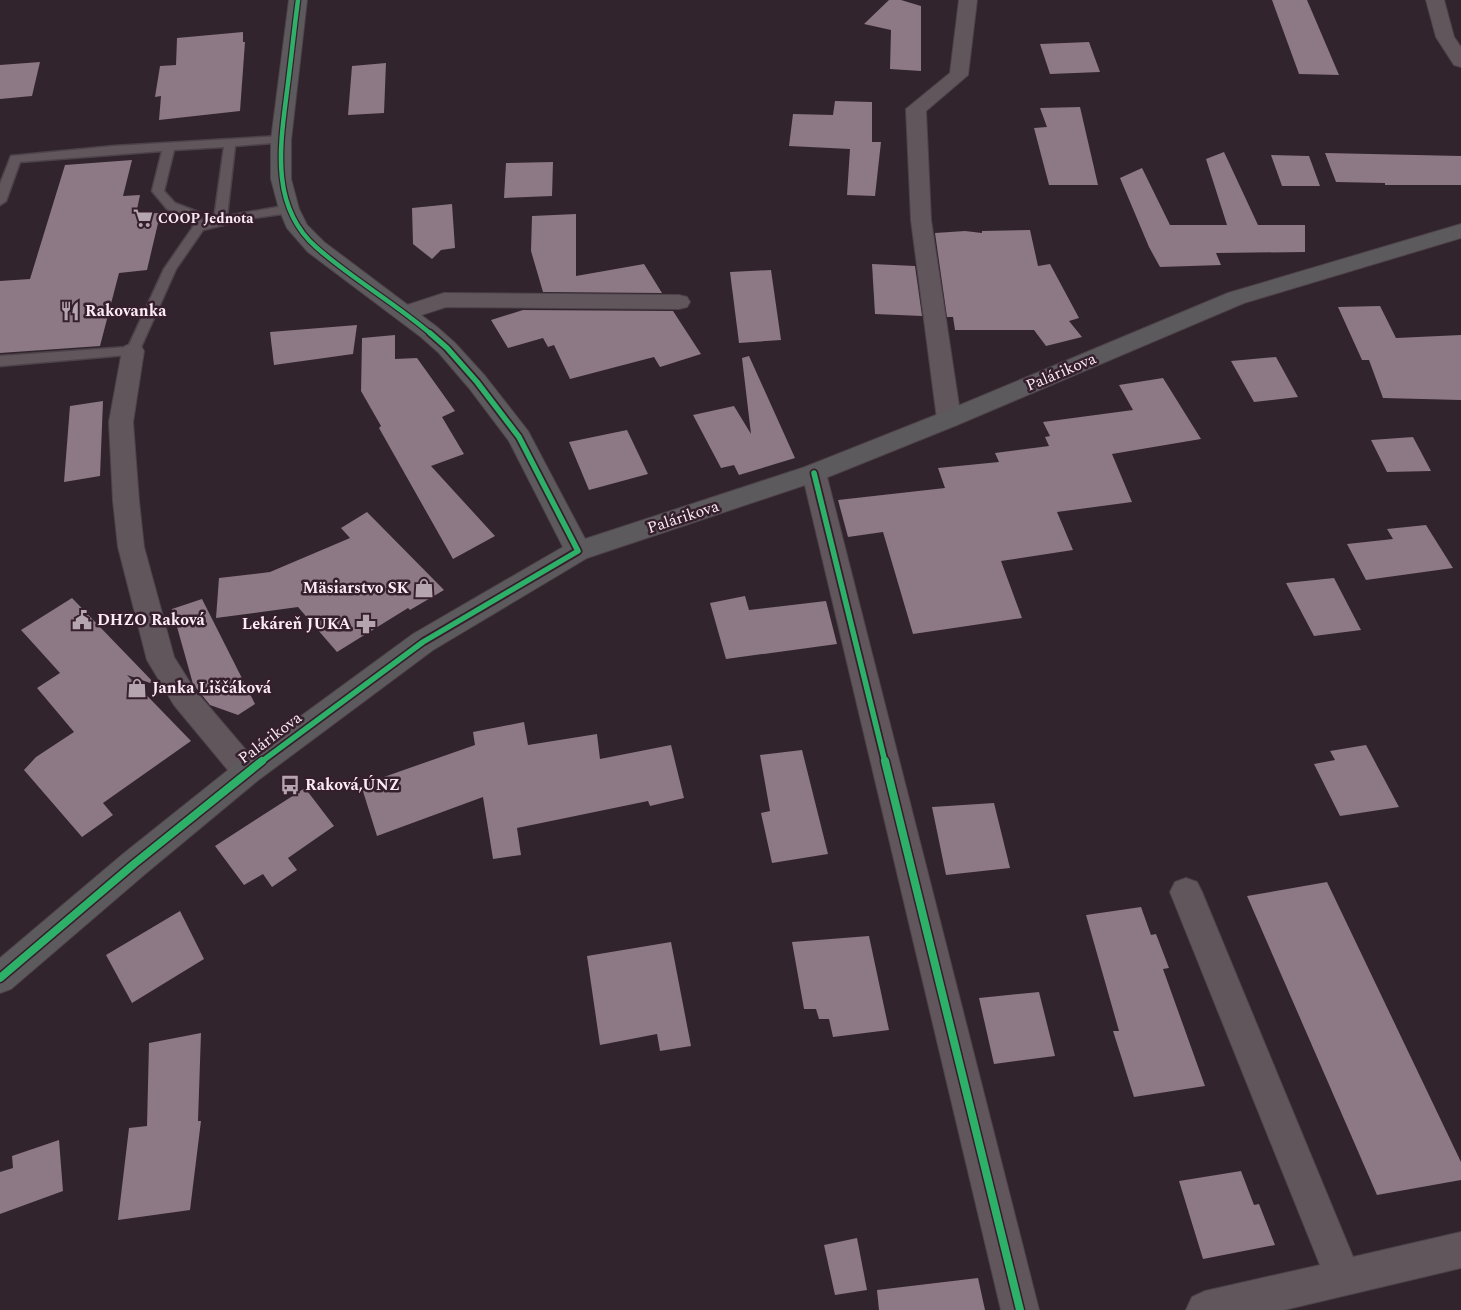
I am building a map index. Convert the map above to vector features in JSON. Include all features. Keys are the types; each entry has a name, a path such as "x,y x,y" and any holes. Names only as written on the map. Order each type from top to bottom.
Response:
{"main road":[{"path":"298,0 282,140 281,179 289,209 298,228 316,247 406,313 447,348 477,382 519,437 578,551"},
{"name":"Palárikova","path":"0,978 134,864 247,772 423,642 578,551 814,474 1236,298 1461,231"}],"street":[{"path":"949,419 921,220 916,109 959,75 968,0"},
{"path":"1435,0 1445,37 1461,61"},
{"path":"406,313 444,300 679,302"},
{"path":"133,351 121,422 126,501 131,547 161,660 184,697 247,772"},
{"path":"814,474 1020,1310"},
{"path":"1186,892 1343,1278"},
{"path":"1205,1310 1461,1250"}],"lane":[{"path":"0,200 15,159 282,140"},
{"path":"220,222 230,143"},
{"path":"169,147 158,191 171,206 194,215 199,227"},
{"path":"0,361 133,351 170,269 199,227 247,215 289,209"}],"building":[{"path":"889,0 901,0 921,6 921,71 890,69 891,30 864,24"},
{"path":"1272,0 1307,0 1339,75 1299,74"},
{"path":"243,32 243,42 245,42 240,111 159,120 161,96 155,97 160,66 176,65 177,38"},
{"path":"1089,42 1100,72 1050,74 1040,44"},
{"path":"40,62 32,96 0,99 0,65"},
{"path":"386,63 384,113 348,115 352,66"},
{"path":"835,101 872,102 872,142 881,142 875,196 847,195 850,149 789,146 793,114 833,115"},
{"path":"1080,107 1098,185 1049,185 1034,128 1047,127 1040,108"},
{"path":"1224,152 1258,225 1305,225 1305,252 1216,253 1221,265 1160,267 1149,247 1120,178 1142,168 1170,225 1227,225 1206,159"},
{"path":"1325,153 1461,156 1461,185 1385,185 1385,183 1336,182"},
{"path":"1271,155 1309,156 1320,186 1282,186"},
{"path":"132,160 123,196 140,195 136,214 159,213 157,220 159,219 147,270 119,273 100,346 0,353 0,281 30,279 65,165"},
{"path":"553,162 552,196 504,198 506,163"},
{"path":"452,204 455,248 441,250 432,259 413,244 412,208"},
{"path":"576,214 576,276 644,264 662,293 543,292 531,251 532,216"},
{"path":"1030,230 1038,266 1050,264 1079,318 1069,321 1082,337 1046,346 1034,330 955,330 953,317 947,317 935,233"},
{"path":"872,264 915,266 922,316 875,314"},
{"path":"771,270 781,340 739,343 730,272"},
{"path":"1380,306 1396,338 1461,335 1461,400 1383,398 1369,360 1362,360 1338,307"},
{"path":"523,310 673,311 701,354 660,367 654,357 570,379 554,345 548,347 543,338 508,348 491,320"},
{"path":"357,325 353,354 274,365 270,332"},
{"path":"395,335 395,359 417,358 455,411 442,417 464,454 431,466 495,536 453,559 379,428 381,426 361,391 362,338"},
{"path":"749,356 795,458 739,475 734,465 721,468 693,415 734,406 751,434 742,358"},
{"path":"1276,357 1298,397 1254,402 1231,361"},
{"path":"1163,378 1201,439 1112,454 1132,502 1057,512 1073,550 1001,561 1022,618 913,634 883,532 848,537 838,500 945,488 938,468 999,462 995,453 1049,446 1045,437 1050,436 1043,422 1133,410 1119,385"},
{"path":"103,401 100,476 64,482 70,406"},
{"path":"627,430 648,474 589,490 569,442"},
{"path":"1413,437 1431,471 1387,472 1371,440"},
{"path":"367,512 444,590 410,610 408,608 337,652 298,607 216,618 219,578 270,572 350,538 341,528"},
{"path":"1426,525 1453,568 1366,580 1347,544 1393,539 1387,529"},
{"path":"1334,578 1361,630 1314,636 1286,583"},
{"path":"745,596 749,610 826,601 837,644 726,659 710,603"},
{"path":"72,598 156,685 127,675 191,741 103,803 113,815 82,837 24,770 36,757 74,732 37,688 60,673 21,630"},
{"path":"202,599 255,704 238,715 210,705 193,684 172,609"},
{"path":"524,722 528,745 597,734 600,759 671,745 684,798 650,806 648,801 517,828 521,855 493,859 483,797 377,836 361,785 475,745 473,732"},
{"path":"1366,745 1399,807 1340,816 1314,764 1335,760 1330,751"},
{"path":"802,750 828,854 772,863 761,813 770,811 760,755"},
{"path":"305,788 334,826 288,858 297,870 272,887 263,874 244,885 215,846"},
{"path":"994,803 1010,868 946,875 932,807"},
{"path":"1327,882 1461,1162 1461,1180 1377,1195 1247,896"},
{"path":"1141,907 1151,935 1156,934 1169,968 1163,969 1205,1086 1134,1097 1113,1031 1119,1031 1086,915"},
{"path":"180,911 204,959 132,1003 106,955"},
{"path":"869,936 889,1030 833,1037 829,1019 819,1019 816,1009 804,1009 792,942"},
{"path":"671,942 691,1046 660,1051 657,1034 600,1045 587,956"},
{"path":"1039,992 1055,1056 994,1064 979,998"},
{"path":"201,1033 198,1121 201,1121 190,1210 118,1220 129,1128 147,1126 149,1043"},
{"path":"59,1140 63,1191 0,1214 0,1172 13,1168 12,1156"},
{"path":"1241,1171 1254,1205 1259,1204 1275,1245 1203,1259 1179,1181"},
{"path":"857,1238 867,1290 835,1295 824,1245"},
{"path":"978,1278 985,1310 879,1310 877,1290"}],"cycle path":[{"path":"0,978 134,864 247,772 423,642 578,551 519,437 477,382 447,348 429,332 316,247 298,228 289,209 281,179 281,140 298,0"},
{"path":"814,473 1020,1310"}],"place":[{"name":"COOP Jednota","path":"143,218"},
{"name":"Rakovanka","path":"70,311"},
{"name":"Mäsiarstvo SK","path":"424,588"},
{"name":"DHZO Raková","path":"82,620"},
{"name":"Lekáreň JUKA","path":"366,624"},
{"name":"Janka Liščáková","path":"137,688"},
{"name":"Raková,ÚNZ","path":"290,785"}]}
